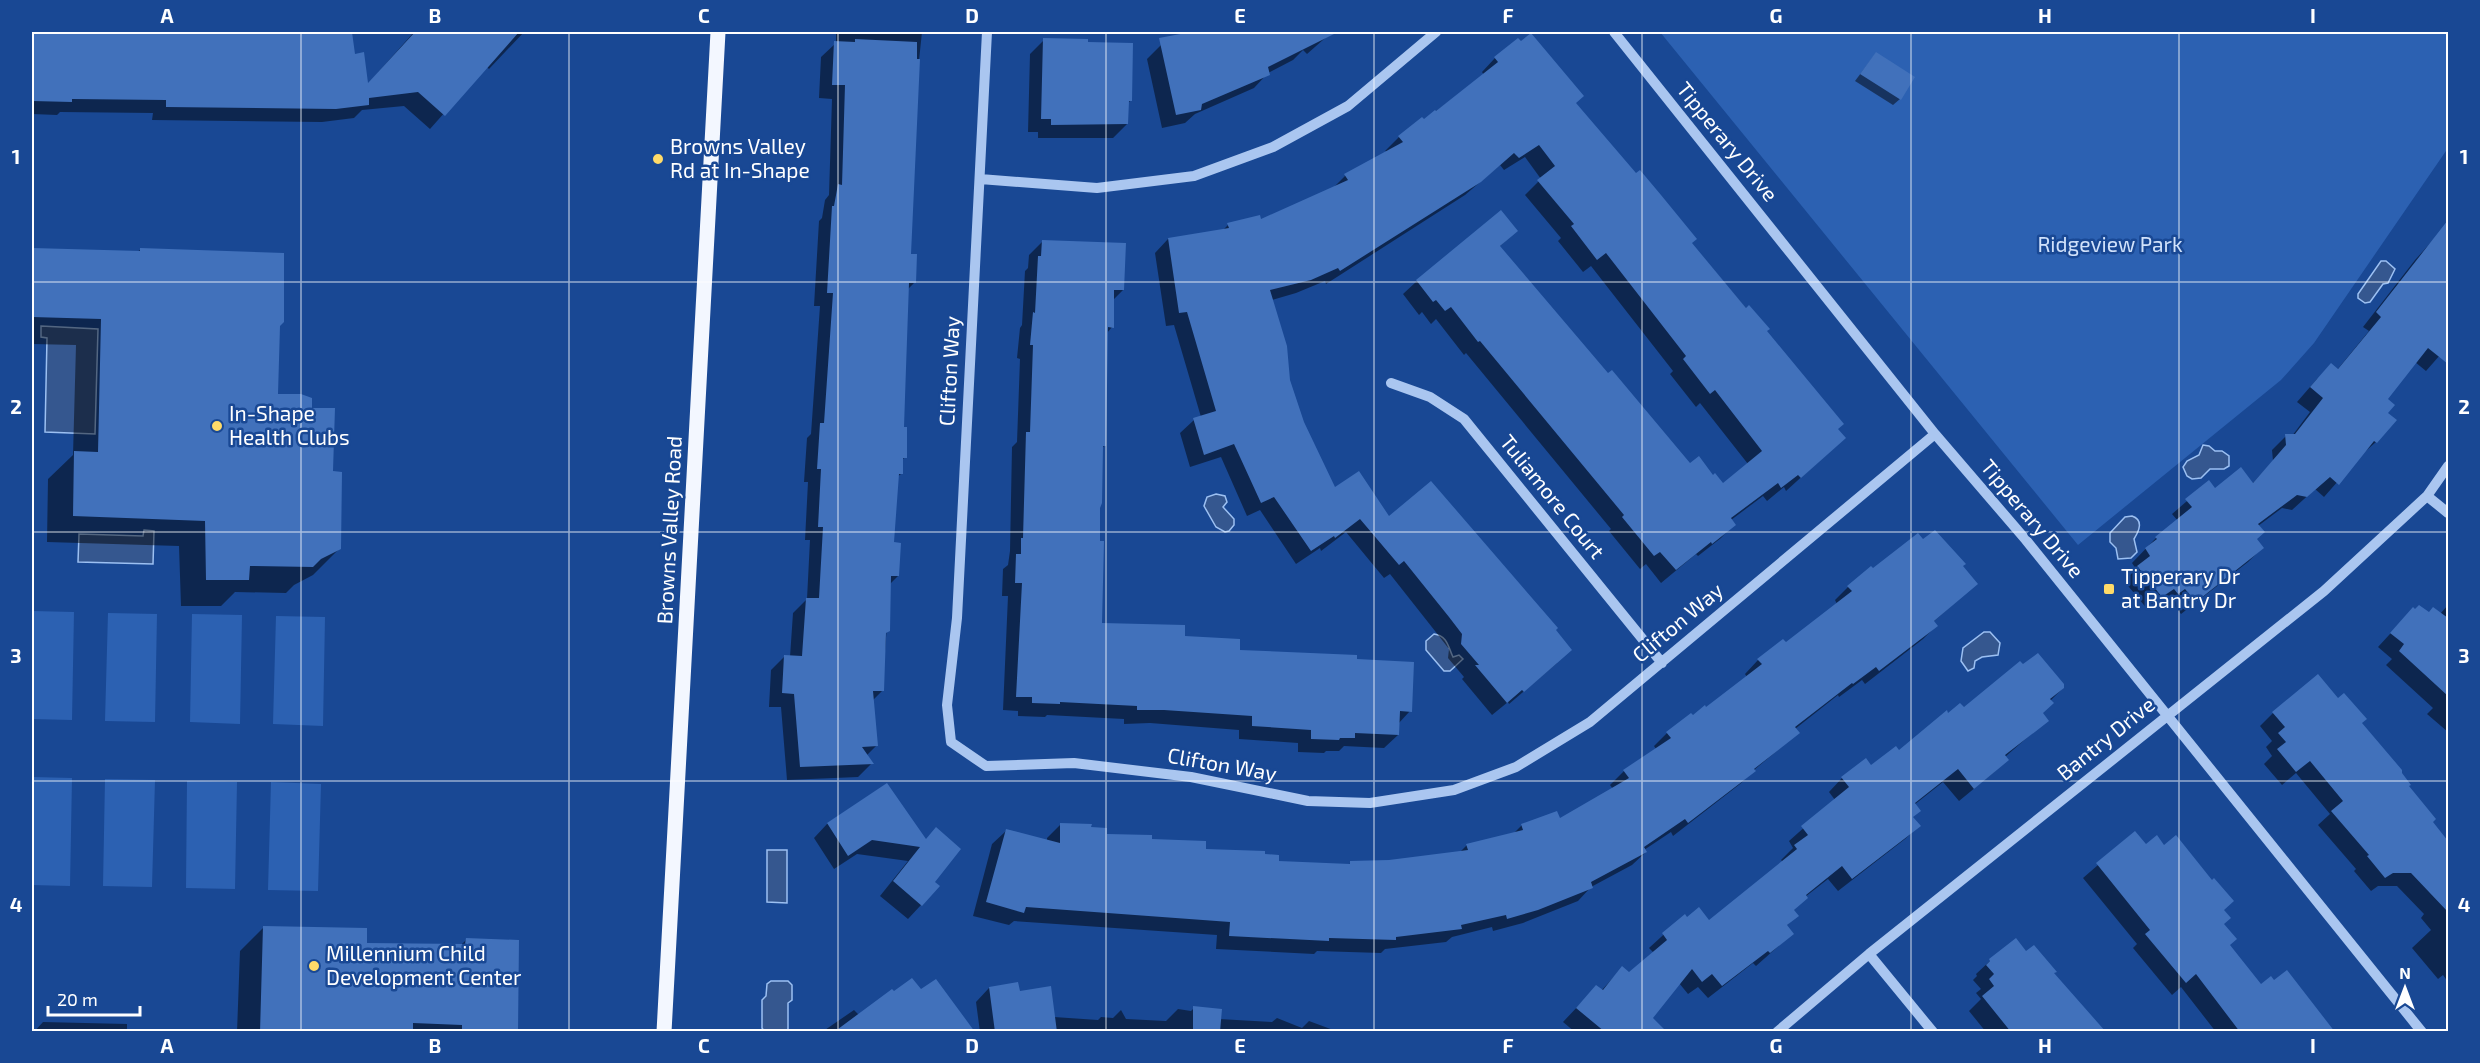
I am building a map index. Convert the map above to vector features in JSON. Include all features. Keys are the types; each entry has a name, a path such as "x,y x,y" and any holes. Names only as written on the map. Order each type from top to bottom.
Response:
{"main road":[{"name":"Browns Valley Road","path":"664,1032 717,32"}],"street":[{"path":"987,32 980,179 1097,188 1194,176 1273,147 1348,106 1436,32"},
{"name":"Tipperary Drive","path":"1614,32 1935,434 2026,540 2422,1032"},
{"name":"Clifton Way","path":"980,179 957,618 948,705 951,742 986,766 1074,763 1191,777 1308,801 1370,803 1454,790 1516,767 1590,722 1935,434"},
{"name":"Tuliamore Court","path":"1391,382 1430,397 1464,419 1662,663"},
{"name":"Bantry Drive","path":"1777,1032 1869,954 2324,591 2427,496 2448,466"},
{"path":"2427,496 2448,513"},
{"path":"1869,954 1933,1032"}],"green space":[{"name":"Ridgeview Park","path":"1660,32 2448,32 2448,148 2314,343 2281,380 2078,545"},
{"path":"32,611 74,612 72,720 32,719"},
{"path":"108,613 157,614 155,722 105,721"},
{"path":"192,614 242,615 240,724 190,722"},
{"path":"276,616 325,617 323,726 273,724"},
{"path":"32,777 72,778 70,886 32,885"},
{"path":"105,779 155,780 152,887 103,886"},
{"path":"187,781 237,782 235,889 186,888"},
{"path":"271,782 321,784 318,891 268,890"}],"shaded area":[{"path":"2381,261 2386,261 2395,269 2388,283 2383,284 2370,302 2365,303 2358,298 2358,294"},
{"path":"41,326 98,329 95,434 45,432 47,338 41,337"},
{"path":"2203,445 2215,451 2222,451 2229,456 2229,466 2224,469 2210,469 2201,478 2192,479 2187,476 2183,467 2187,461 2199,455"},
{"path":"1216,494 1225,496 1227,502 1223,507 1234,519 1234,525 1229,531 1225,532 1216,527 1204,506 1207,497"},
{"path":"2132,516 2139,523 2134,539 2137,552 2131,558 2118,559 2116,548 2110,542 2110,533 2125,517"},
{"path":"144,530 154,531 153,564 78,562 79,534 143,536"},
{"path":"1984,632 1990,632 2000,643 1998,655 1982,657 1975,661 1974,668 1968,671 1961,661 1963,648"},
{"path":"1434,634 1445,640 1453,657 1459,655 1463,659 1450,671 1444,671 1426,650 1426,641"},
{"path":"767,850 787,850 787,903 767,902"},
{"path":"771,981 788,981 792,985 792,1000 788,1003 788,1029 786,1031 764,1031 762,1028 762,1000 766,996 767,984"}],"building":[{"path":"32,32 352,32 355,54 364,52 368,83 415,32 519,32 445,116 418,92 369,98 369,105 336,109 166,107 166,100 32,101"},
{"path":"1191,32 1338,32 1268,67 1270,75 1202,104 1201,110 1176,115 1159,38"},
{"path":"1531,33 1584,96 1576,103 1636,173 1640,170 1697,239 1692,243 1746,308 1749,305 1770,329 1767,331 1844,424 1838,429 1846,438 1801,478 1798,475 1781,488 1778,483 1731,518 1736,525 1676,570 1660,552 1654,556 1622,517 1624,515 1451,307 1445,311 1436,300 1433,302 1416,280 1501,210 1518,231 1500,246 1608,373 1612,370 1690,463 1699,456 1713,475 1715,473 1723,483 1762,451 1715,390 1710,394 1683,359 1686,356 1606,253 1597,260 1571,226 1574,224 1537,180 1555,166 1539,145 1519,158 1514,153 1481,182 1340,271 1338,268 1311,280 1270,290 1287,346 1290,380 1304,422 1335,487 1359,471 1389,516 1431,481 1558,628 1556,630 1572,650 1524,692 1522,690 1507,703 1475,665 1479,665 1461,644 1462,634 1449,617 1404,561 1399,565 1360,519 1335,538 1334,536 1311,551 1274,497 1261,503 1234,444 1204,455 1193,418 1216,411 1187,312 1179,313 1168,238 1229,228 1227,223 1260,215 1261,219 1348,180 1344,174 1403,142 1398,136 1422,117 1424,119 1436,111 1498,62 1494,57 1518,38 1521,41"},
{"path":"1043,38 1133,43 1132,101 1129,101 1128,124 1051,125 1051,119 1041,119"},
{"path":"855,39 917,42 917,59 920,59 911,254 917,254 916,283 909,283 904,427 907,427 907,458 903,458 903,474 899,474 894,542 901,543 899,576 891,576 890,631 886,633 884,691 873,691 878,746 862,747 874,764 800,767 794,694 782,693 784,655 802,656 806,598 819,598 823,527 818,527 821,469 817,469 820,423 824,423 833,293 827,293 832,206 834,206 838,184 842,185 845,85 832,85 834,41 855,42"},
{"path":"1876,52 1915,77 1901,100 1860,74"},
{"path":"2448,220 2448,364 2428,348 2388,399 2395,405 2388,413 2397,420 2377,443 2374,441 2339,485 2330,477 2307,497 2297,495 2258,524 2265,532 2257,539 2264,548 2196,602 2185,589 2178,594 2174,589 2162,597 2137,566 2150,556 2145,548 2192,507 2185,499 2209,480 2215,488 2241,467 2253,483 2286,445 2285,434 2295,434 2323,398 2310,387 2331,363 2338,369 2381,317 2376,312"},
{"path":"1042,240 1126,243 1124,290 1114,290 1114,328 1108,327 1106,446 1103,446 1100,508 1100,541 1104,541 1102,623 1185,625 1185,636 1240,639 1240,650 1357,655 1357,659 1414,662 1412,712 1400,711 1399,735 1355,733 1355,738 1311,739 1311,730 1252,726 1252,716 1137,710 1137,706 1032,703 1032,697 1016,697 1022,583 1015,583 1016,554 1021,554 1021,538 1023,538 1026,432 1030,432 1033,345 1030,345 1033,312 1035,313 1038,256 1041,256"},
{"name":"In-Shape Health Clubs","path":"32,248 140,251 140,248 284,253 284,322 280,326 278,394 301,394 312,398 312,408 335,408 333,471 342,472 341,549 321,559 313,567 250,566 249,580 206,580 205,521 73,516 74,451 98,452 101,319 32,317"},
{"path":"1935,530 1966,564 1963,566 1978,584 1934,621 1938,626 1879,671 1876,667 1852,683 1795,727 1800,733 1754,769 1756,771 1688,823 1685,819 1644,847 1647,852 1591,882 1593,888 1538,910 1507,919 1506,915 1461,925 1462,929 1396,937 1396,940 1329,938 1329,941 1229,936 1230,922 1026,907 1024,913 986,902 1006,829 1060,843 1060,823 1092,824 1091,827 1107,828 1107,834 1152,835 1152,839 1206,841 1206,849 1265,851 1265,854 1279,855 1279,861 1350,864 1350,861 1389,860 1468,850 1466,844 1523,830 1521,824 1557,811 1560,818 1629,778 1623,770 1671,738 1666,732 1691,713 1693,715 1705,705 1706,707 1762,664 1757,659 1783,639 1786,642 1852,591 1847,586 1871,566 1873,568 1918,533 1923,539"},
{"path":"2419,605 2429,612 2433,607 2448,618 2448,696 2399,651 2404,644 2390,633 2413,607 2415,609"},
{"path":"2038,653 2064,684 2064,688 2050,699 2054,703 2043,713 2049,721 2005,755 2009,760 1974,789 1958,769 1915,803 1921,811 1913,817 1921,826 1852,879 1842,866 1806,895 1808,898 1794,910 1799,916 1787,925 1794,934 1770,953 1768,951 1722,986 1712,974 1702,982 1692,969 1653,1018 1667,1032 1605,1032 1576,1008 1596,985 1603,990 1622,966 1629,972 1667,940 1662,933 1685,914 1687,917 1699,907 1709,920 1797,849 1794,845 1808,835 1801,826 1849,787 1841,777 1866,758 1871,765 1896,746 1899,750 1947,710 1948,713 1960,703 1964,707 2020,661 2023,664"},
{"path":"2318,674 2338,698 2344,693 2367,719 2362,723 2402,770 2411,785 2409,786 2436,819 2433,822 2448,841 2448,912 2411,873 2393,873 2385,878 2367,856 2369,855 2331,811 2343,801 2310,761 2296,772 2277,749 2286,742 2278,733 2285,727 2272,712"},
{"path":"887,783 926,839 936,827 961,849 935,882 940,886 922,906 893,881 920,847 872,840 848,856 827,823"},
{"path":"2135,831 2146,844 2157,835 2164,845 2176,835 2212,880 2214,878 2234,901 2224,910 2231,918 2224,924 2237,939 2230,945 2261,984 2271,976 2274,980 2287,970 2335,1032 2240,1032 2196,974 2186,983 2145,934 2150,930 2096,863"},
{"path":"263,926 367,928 367,943 465,944 466,938 519,940 518,1032 462,1032 462,1025 413,1023 413,1032 260,1032"},
{"path":"2016,938 2026,951 2034,945 2057,972 2054,973 2106,1032 2011,1032 1982,996 1994,986 1989,979 1994,974 1986,965 1989,959"},
{"path":"912,978 921,989 936,979 975,1032 834,1032 892,989 894,991"},
{"path":"1018,982 1020,991 1051,986 1057,1032 995,1032 989,987"},
{"path":"1193,1006 1222,1009 1220,1032 1193,1032"}],"place":[{"name":"Browns Valley Rd at In-Shape","path":"658,159"},
{"name":"In-Shape Health Clubs","path":"217,426"},
{"name":"Tipperary Dr at Bantry Dr","path":"2109,589"},
{"name":"Millennium Child Development Center","path":"314,966"}]}
